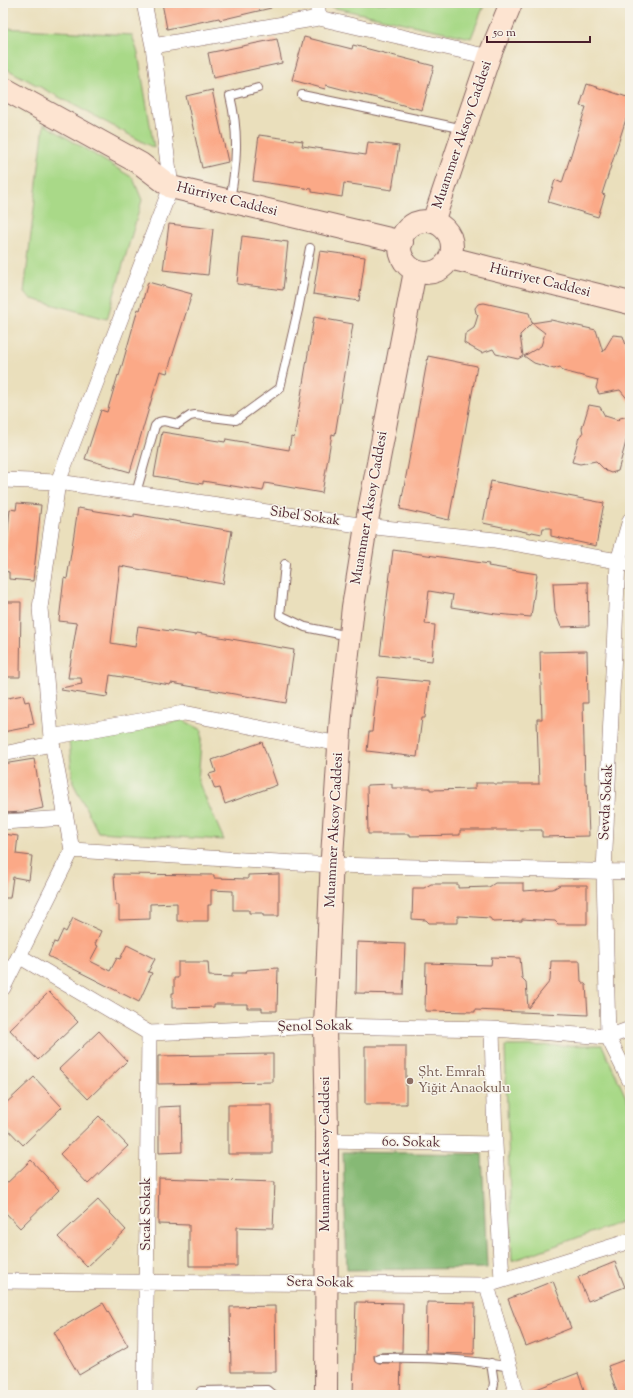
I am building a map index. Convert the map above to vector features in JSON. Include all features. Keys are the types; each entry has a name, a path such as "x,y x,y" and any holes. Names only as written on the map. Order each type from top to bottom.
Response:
{"street":[{"path":"3,988 72,850 51,740 40,608 58,482 171,187 154,46 144,3"},
{"path":"317,3 319,18"},
{"name":"Muammer Aksoy Caddesi","path":"433,222 489,57 511,3"},
{"path":"154,46 319,18 489,57"},
{"name":"Hürriyet Caddesi","path":"3,88 141,164 171,187 402,242"},
{"path":"418,222 433,222 448,232 452,240 452,249 450,258 446,265 439,270 423,274 409,267 404,261 401,254 402,238 411,226 418,222"},
{"name":"Hürriyet Caddesi","path":"450,258 630,303"},
{"name":"Muammer Aksoy Caddesi","path":"326,1395 327,1141 325,1026 339,744 352,607 415,271"},
{"name":"Sibel Sokak","path":"3,480 58,482 366,526 496,540 624,563"},
{"name":"Sevda Sokak","path":"630,520 624,563 604,872 608,1037 630,1081"},
{"path":"3,754 51,740 184,712 339,744"},
{"path":"3,822 66,818"},
{"path":"72,850 332,865 630,872"},
{"path":"19,956 149,1033"},
{"name":"Şenol Sokak","path":"149,1033 325,1026 492,1029 608,1037 630,1029"},
{"path":"492,1029 495,1144 502,1280"},
{"name":"Sıcak Sokak","path":"145,1395 149,1033"},
{"name":"60. Sokak","path":"327,1141 495,1144"},
{"name":"Sera Sokak","path":"3,1281 487,1285 630,1241"},
{"path":"487,1285 517,1395"}],"lane":[{"path":"229,201 237,154 236,123 230,96 258,88"},
{"path":"302,95 465,129"},
{"path":"136,493 155,426 159,422 164,421 178,424 190,416 195,415 236,420 280,388 298,310 310,248"},
{"path":"285,564 280,615 305,627 350,636"},
{"path":"379,1358 418,1357 491,1363 510,1367"},
{"path":"491,1363 494,1383 492,1395"},
{"path":"201,1391 267,1390 273,1395"}],"green space":[{"path":"331,3 485,3 471,38 331,7"},
{"path":"3,28 132,35 138,53 154,148 3,67"},
{"path":"44,124 133,178 142,200 107,319 32,299 24,293"},
{"path":"183,720 202,730 198,781 224,840 98,832 73,783 69,741"},
{"path":"602,1045 630,1106 630,1219 512,1261 505,1046"},
{"path":"343,1152 482,1154 487,1268 347,1270"}],"building":[{"path":"162,3 271,3 271,8 220,20 219,18 167,29"},
{"path":"304,37 352,49 353,45 434,66 422,110 326,85 325,89 292,80"},
{"path":"277,39 282,63 213,78 208,53"},
{"path":"587,84 630,98 630,120 626,119 602,194 605,195 598,217 548,202 555,180 562,183 586,107 580,106"},
{"path":"212,90 228,162 202,168 186,96"},
{"path":"259,135 303,141 302,146 366,155 368,142 399,146 392,190 344,183 342,197 312,192 312,189 253,181"},
{"path":"169,224 213,229 208,275 163,270"},
{"path":"242,236 288,242 283,290 237,284"},
{"path":"320,251 365,257 359,301 313,294"},
{"path":"148,282 192,294 167,373 160,371 130,472 85,459 101,410 107,412 138,309 140,310"},
{"path":"484,303 529,313 532,323 520,335 523,356 518,359 496,354 493,349 482,353 464,343 465,334 474,328 478,315 475,308 478,304"},
{"path":"314,317 353,324 335,435 332,434 322,493 265,483 263,491 203,481 203,484 154,476 162,432 225,442 226,439 289,450 291,437 294,438"},
{"path":"551,320 596,330 603,352 613,335 623,336 626,345 630,347 628,355 630,356 630,402 620,390 599,394 596,388 598,380 563,371 560,367 554,369 534,363 524,356 541,346 545,333 532,323"},
{"path":"428,356 477,366 449,520 400,509"},
{"path":"589,405 600,407 605,416 618,420 629,416 630,427 618,471 611,473 606,471 596,461 580,464 572,462 579,437 583,434 582,428"},
{"path":"491,481 604,503 596,546 551,536 551,528 543,528 542,534 483,523"},
{"path":"17,503 41,505 33,581 9,579 9,572 4,571 10,509 16,510"},
{"path":"78,508 134,517 134,514 232,531 223,584 120,566 111,643 135,647 138,626 196,635 197,633 294,650 286,703 171,683 170,685 110,675 107,697 61,690 61,688 82,684 81,678 68,678 77,623 59,621 64,578 67,579"},
{"path":"393,550 489,564 488,566 537,574 531,617 496,614 451,607 453,595 429,591 425,624 435,625 432,661 380,655"},
{"path":"588,582 589,626 561,627 555,612 553,583"},
{"path":"3,602 21,602 20,677 3,677"},
{"path":"587,651 588,703 583,703 585,784 587,784 589,836 542,837 542,830 460,830 460,835 410,836 410,834 368,834 367,785 392,784 392,788 430,788 430,790 475,789 475,783 539,784 537,719 542,719 540,652"},
{"path":"378,677 429,682 425,718 422,718 417,757 367,751 369,732 372,732"},
{"path":"23,695 25,702 29,701 34,724 28,725 29,727 3,732 3,699"},
{"path":"262,742 277,785 225,804 220,788 215,789 209,774 216,772 212,760"},
{"path":"34,759 43,808 25,812 3,813 3,764"},
{"path":"3,834 18,836 16,854 32,856 29,880 13,877 10,898 3,898"},
{"path":"114,874 214,875 214,878 248,879 248,875 279,874 279,916 263,916 263,913 249,913 249,910 233,910 233,891 211,890 211,905 208,905 208,921 177,921 177,903 150,904 150,919 119,920 119,905 116,905"},
{"path":"495,883 523,883 523,891 553,889 560,885 587,885 587,924 558,924 555,921 522,919 522,921 493,922 490,918 458,916 458,923 429,923 426,920 412,919 413,888 424,888 431,884 458,884 458,888 489,887"},
{"path":"73,918 101,931 95,944 98,946 90,961 110,971 117,958 120,959 127,945 155,959 148,972 152,973 139,1002 48,956 54,942 57,943 63,930 66,932"},
{"path":"357,942 405,944 403,994 356,993"},
{"path":"492,957 520,958 522,978 526,982 528,1008 550,981 551,961 580,961 581,981 586,985 588,1015 475,1010 475,1012 425,1011 426,963 491,965"},
{"path":"178,962 208,962 209,976 232,977 232,973 246,973 247,970 278,968 277,1011 262,1011 262,1008 247,1008 247,1004 214,1004 214,1007 172,1008 174,978 178,978"},
{"path":"49,992 78,1022 38,1060 10,1030"},
{"path":"99,1031 127,1061 88,1099 59,1069"},
{"path":"365,1046 406,1046 406,1104 365,1104"},
{"path":"273,1054 273,1082 158,1084 158,1056"},
{"path":"34,1077 62,1107 23,1145 3,1124 3,1106"},
{"path":"228,1105 272,1105 272,1154 228,1154"},
{"path":"181,1106 182,1152 159,1153 159,1107"},
{"path":"99,1116 128,1146 88,1184 60,1154"},
{"path":"31,1160 59,1190 20,1228 3,1210 3,1187"},
{"path":"159,1178 275,1182 273,1228 237,1227 237,1266 189,1266 189,1225 158,1224"},
{"path":"98,1200 126,1230 87,1267 58,1237"},
{"path":"615,1262 625,1287 588,1301 578,1277"},
{"path":"553,1281 571,1328 526,1346 508,1299"},
{"path":"356,1302 403,1303 402,1352 379,1353 374,1355 375,1361 379,1363 401,1363 400,1395 353,1395"},
{"path":"427,1302 475,1303 474,1354 426,1353"},
{"path":"103,1303 128,1346 79,1375 54,1332"},
{"path":"275,1306 276,1372 231,1372 230,1307"},
{"path":"624,1360 625,1364 630,1362 630,1395 618,1395 608,1366"},
{"path":"578,1373 586,1395 526,1395 526,1393"}],"place":[{"name":"Şht. Emrah Yiğit Anaokulu","path":"410,1081"}]}
